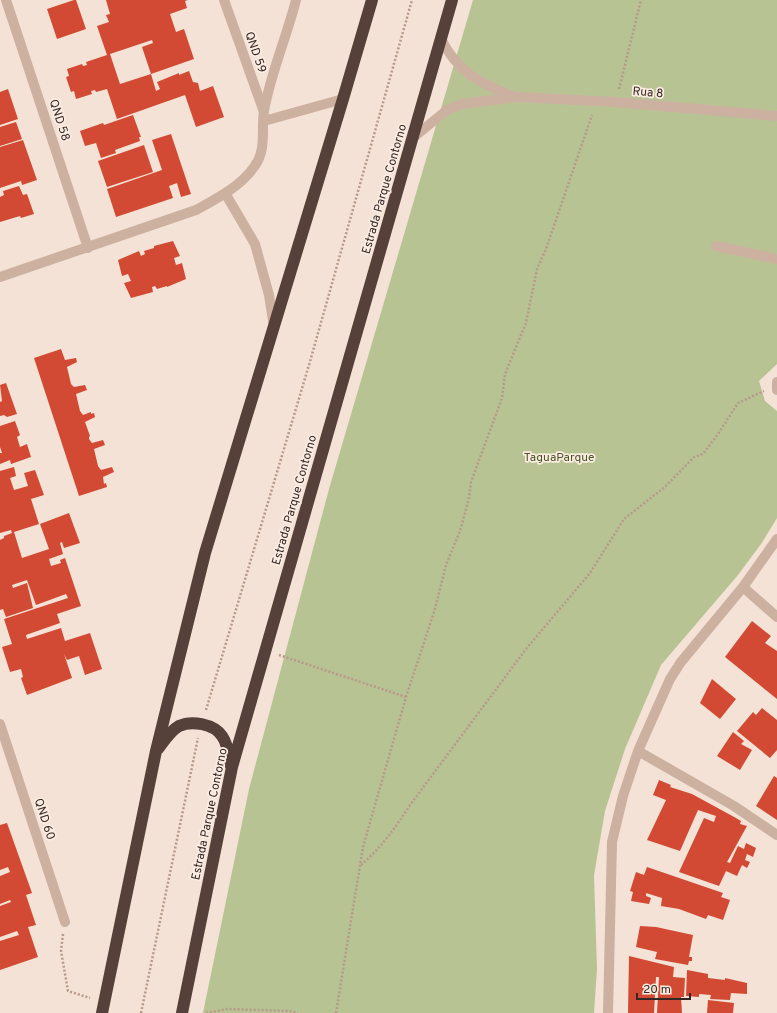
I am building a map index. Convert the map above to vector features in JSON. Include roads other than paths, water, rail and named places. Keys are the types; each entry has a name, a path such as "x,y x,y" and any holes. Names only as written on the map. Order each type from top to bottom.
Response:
{"highway":[{"path":"103,1008 156,751 205,554 344,99 372,0"},
{"name":"Estrada Parque Contorno","path":"182,1013 232,767 414,137 452,0"},
{"path":"156,751 171,733 180,726 193,724 202,725 216,730 222,735 232,767"}],"street":[{"name":"QND 58","path":"6,0 88,248"},
{"name":"QND 59","path":"224,0 264,116"},
{"path":"0,277 196,210 240,183 255,166 262,146 264,116 296,0"},
{"path":"441,39 454,61 465,71 497,90 516,97"},
{"path":"414,137 446,110 462,104 516,97"},
{"name":"Rua 8","path":"516,97 616,102 777,116"},
{"path":"264,116 344,99"},
{"path":"225,193 255,244 269,295 274,328"},
{"path":"716,246 777,259"},
{"path":"608,1013 612,842 623,796 638,752 670,679 685,657 743,587 777,539"},
{"path":"743,587 777,617"},
{"name":"QND 60","path":"0,724 65,922"},
{"path":"638,752 734,806 777,835"}],"park label":[{"name":"TaguaParque","path":"559,457"}]}
